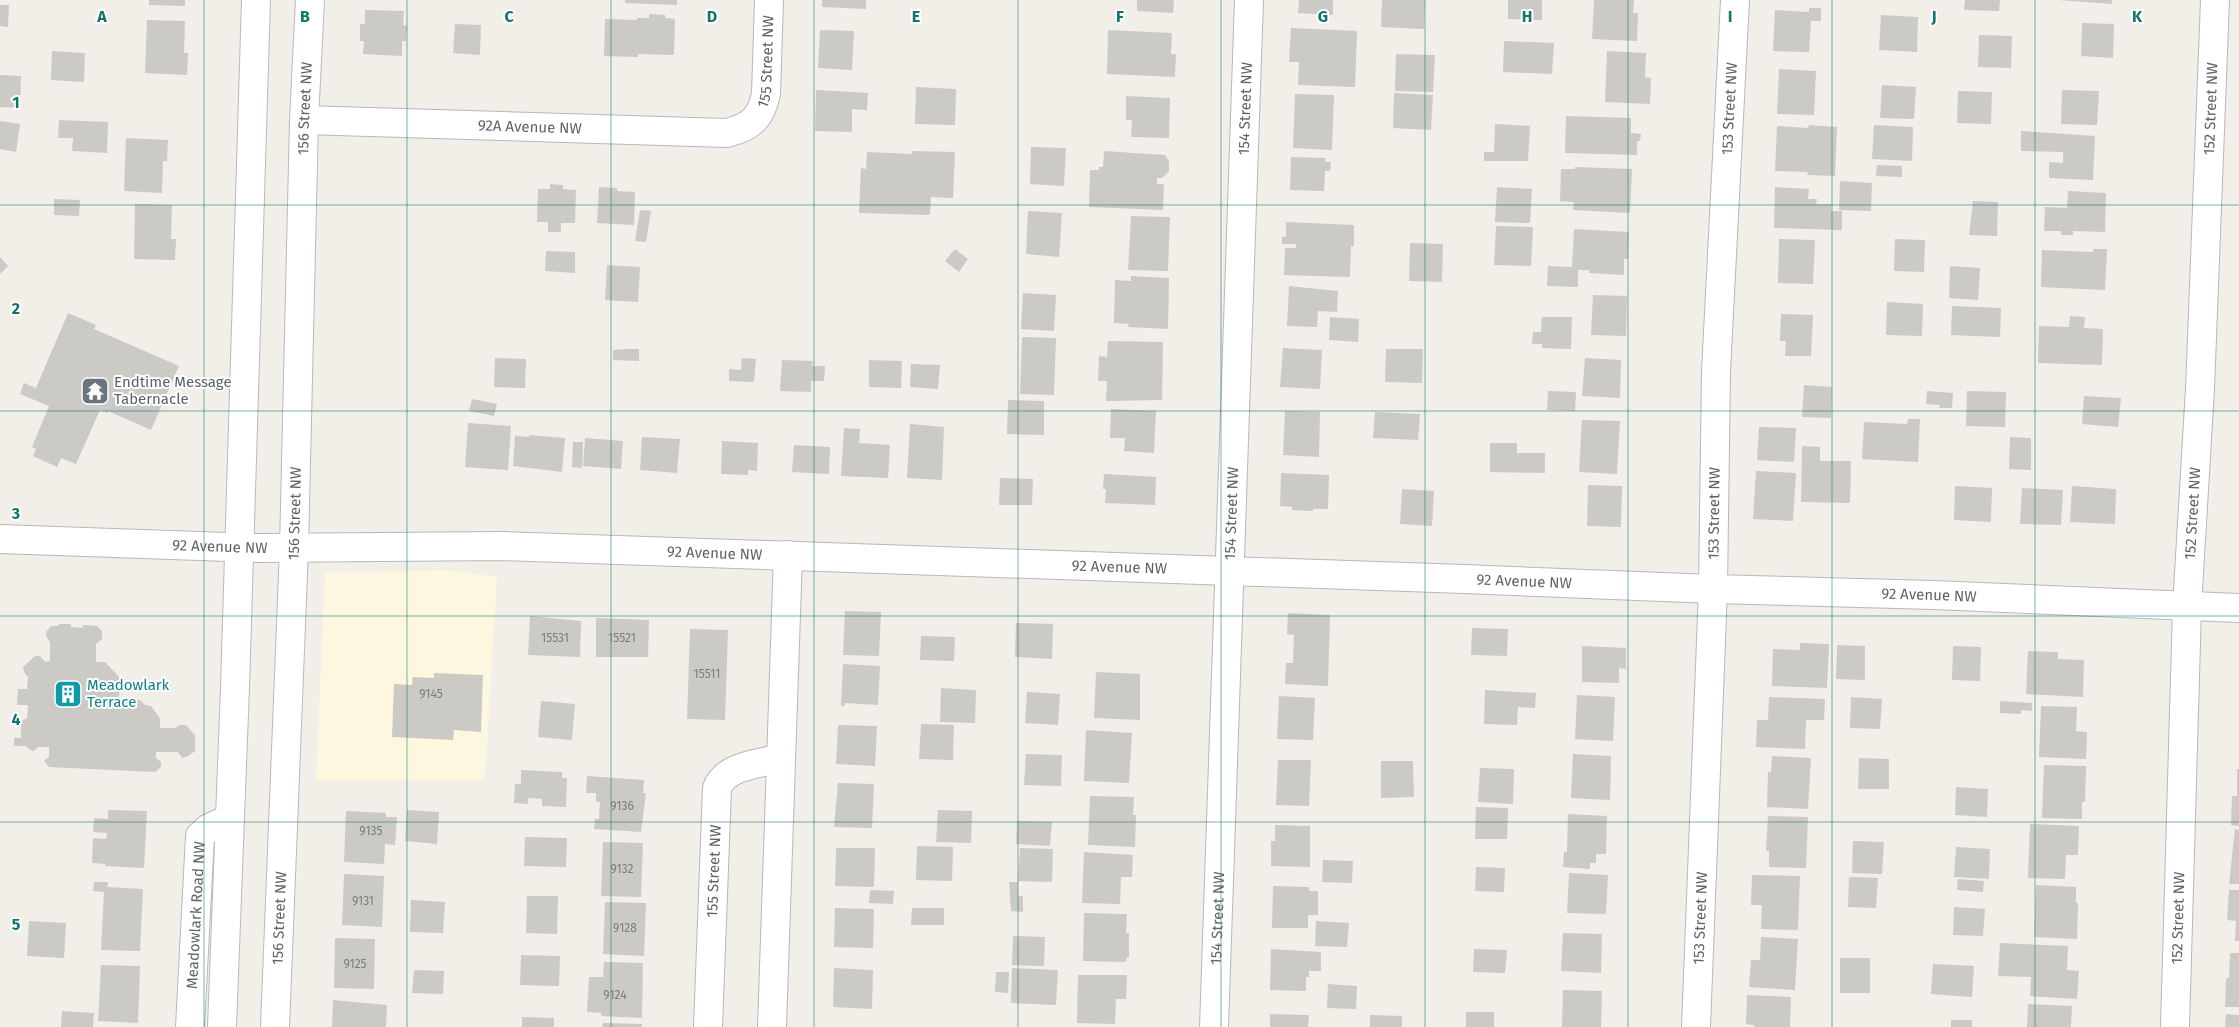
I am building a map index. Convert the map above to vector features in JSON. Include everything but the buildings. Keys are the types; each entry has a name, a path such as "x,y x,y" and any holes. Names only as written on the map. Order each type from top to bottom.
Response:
{"street":[{"path":"222,1027 256,0"},
{"name":"156 Street NW","path":"275,1027 294,549 304,120 310,0"},
{"name":"155 Street NW","path":"754,121 763,108 766,94 768,0"},
{"name":"154 Street NW","path":"1214,1027 1249,0"},
{"name":"153 Street NW","path":"1696,1027 1713,589 1716,372 1735,0"},
{"name":"152 Street NW","path":"2175,1027 2187,607 2200,379 2215,0"},
{"name":"92A Avenue NW","path":"304,120 727,132 742,129 754,121"},
{"name":"92 Avenue NW","path":"0,539 294,549 504,546 1713,589 1933,595 2239,608"},
{"path":"772,1027 788,556"},
{"name":"155 Street NW","path":"708,1027 717,788 720,780 739,769 781,758"},
{"name":"Meadowlark Road NW","path":"190,1027 200,836 209,828 229,819"}],"shaded area":[{"path":"446,570 497,577 485,780 316,780 325,573"}],"place":[{"name":"Endtime Message Tabernacle","path":"95,391"},
{"name":"Meadowlark Terrace","path":"68,694"}]}
